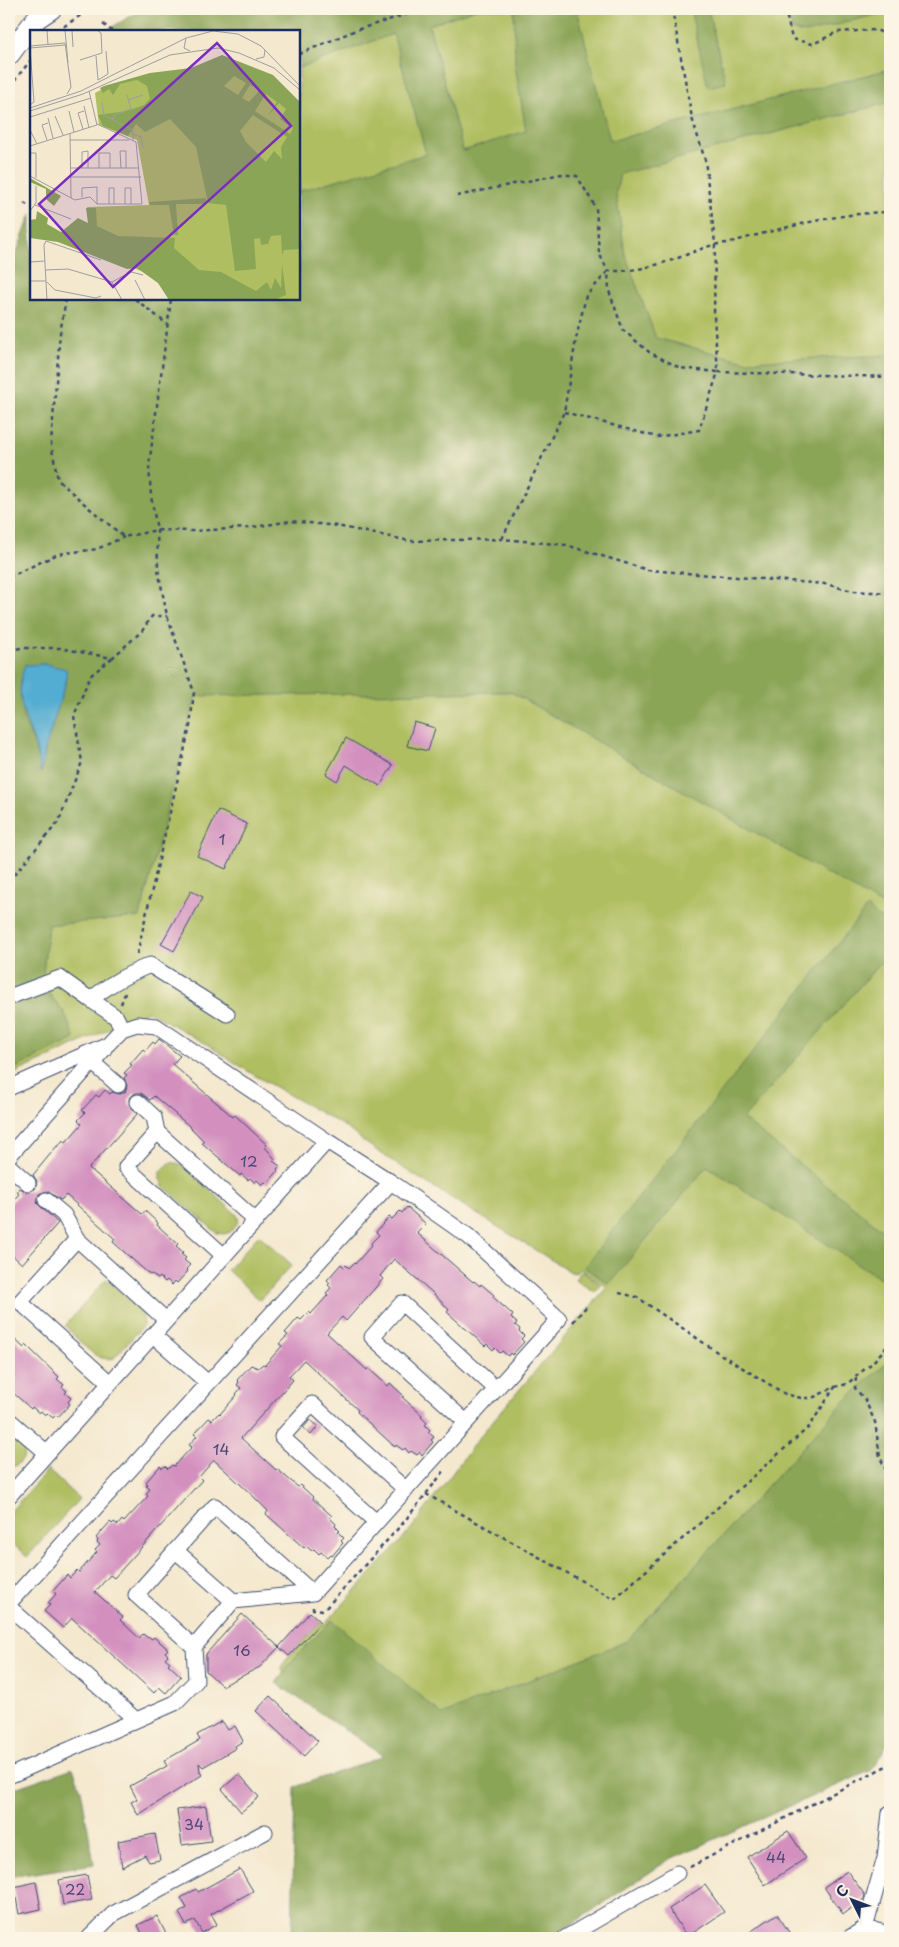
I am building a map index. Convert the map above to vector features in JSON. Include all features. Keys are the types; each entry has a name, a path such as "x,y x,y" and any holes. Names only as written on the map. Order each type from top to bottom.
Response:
{"main road":[{"path":"9,55 36,19 51,9"}],"street":[{"path":"91,1000 100,992 150,964 228,1014"},
{"path":"9,997 60,978 119,1023 156,1026 391,1182 468,1236 559,1319 313,1593 233,1601 194,1647 196,1681 175,1703 9,1776"},
{"path":"9,1156 108,1044 119,1023"},
{"path":"9,1088 108,1044"},
{"path":"92,1062 118,1085"},
{"path":"138,1102 154,1117 157,1132 256,1221"},
{"path":"157,1132 126,1167 224,1256"},
{"path":"11,1490 154,1335 327,1141"},
{"path":"9,1166 28,1183"},
{"path":"9,1603 391,1182"},
{"path":"46,1200 64,1215 77,1239 166,1320"},
{"path":"77,1239 14,1301 110,1383"},
{"path":"466,1422 372,1337 402,1304 496,1389"},
{"path":"154,1335 208,1383"},
{"path":"376,1522 282,1437 312,1404 406,1490"},
{"path":"9,1420 47,1453"},
{"path":"194,1647 136,1595 215,1506 313,1593"},
{"path":"176,1550 233,1601"},
{"path":"9,1607 136,1720"},
{"path":"849,1938 865,1928 885,1858 890,1813"},
{"path":"89,1938 113,1914 265,1832"},
{"path":"565,1938 677,1873"},
{"path":"865,1928 890,1934"}],"path":[{"path":"58,30 90,9"},
{"path":"300,54 356,30 424,9"},
{"path":"564,412 657,438 699,430 718,372 714,317 715,244 705,160 692,118 672,9"},
{"path":"785,9 792,39 813,44 837,32 876,30 890,36"},
{"path":"103,24 111,30"},
{"path":"9,87 30,61"},
{"path":"457,196 561,174 577,176 596,208 599,253 608,271 609,291 623,330 649,352 680,368 718,372 890,377"},
{"path":"24,203 30,206"},
{"path":"502,539 564,412 576,340 586,296 608,271 652,266 715,244 727,243 795,224 822,219 890,212"},
{"path":"66,300 60,333 51,444 58,480 124,537"},
{"path":"136,300 167,324"},
{"path":"119,1023 133,972 190,726 194,692 167,616 158,569 157,530 151,496 149,466 171,300"},
{"path":"9,577 58,554 97,550 124,537 157,530 192,531 248,528 291,521 337,526 410,541 502,539 566,545 648,570 825,584 853,591 890,593"},
{"path":"9,881 58,821 82,762 74,716 90,676 142,631 152,616 167,616"},
{"path":"9,650 21,648 60,648 112,658"},
{"path":"618,1293 637,1297 720,1354 785,1394 801,1398 812,1398 834,1387 847,1384 856,1378 890,1343"},
{"path":"856,1378 855,1388 865,1400 875,1422 880,1457 890,1479"},
{"path":"426,1494 614,1598 809,1427 834,1387"},
{"path":"677,1873 890,1764"}],"green space":[{"path":"143,9 476,9 429,25 463,151 526,131 515,65 514,9 577,9 610,141 890,69 890,102 620,174 616,193 625,254 656,338 745,361 890,355 890,910 511,692 196,696 140,917 48,925 42,985 64,1012 75,1039 9,1071 9,273 30,217 30,300 300,300 300,191 426,154 393,34 300,68 300,30 107,30","holes":["46,664 67,678 46,746 41,772 34,744 23,717 25,665"]},
{"path":"170,9 890,9 890,1712 512,1847 280,1669 289,1656 321,1622 324,1625 408,1533 480,1436 607,1287 581,1269 577,1273 571,1272 398,1165 344,1126 254,1075 205,1043 148,1011 9,1076 9,285 30,300 300,300 300,30"},
{"path":"690,9 708,9 726,83 708,87"},
{"path":"787,9 890,9 890,11 806,33 793,31"},
{"path":"867,907 890,927 890,952 743,1119 890,1236 890,1285 707,1166 609,1284 584,1267"},
{"path":"171,1162 183,1165 237,1215 239,1220 233,1230 225,1234 217,1233 163,1186 160,1172"},
{"path":"259,1235 292,1265 260,1300 227,1270"},
{"path":"582,1271 601,1285 595,1292 575,1279"},
{"path":"106,1279 140,1309 144,1319 143,1326 114,1358 107,1359 87,1349 65,1326"},
{"path":"890,1360 890,1739 872,1770 670,1859 551,1938 292,1938 295,1787 384,1756 276,1683 296,1656 332,1620 442,1715 627,1641 845,1401"},
{"path":"9,1433 22,1446 24,1454 19,1463 9,1467"},
{"path":"48,1470 79,1499 27,1557 9,1540 9,1513"},
{"path":"73,1768 81,1789 94,1864 9,1877 9,1790"}],"water":[{"path":"46,664 66,669 67,678 46,746 41,773 35,746 24,713 20,686 25,665"}],"building":[{"path":"414,722 435,728 428,751 407,746"},
{"path":"346,738 393,765 380,786 346,765 337,781 326,774"},
{"path":"218,810 247,824 226,869 197,856"},
{"path":"191,891 203,897 174,951 161,944"},
{"path":"159,1039 180,1056 172,1064 233,1117 235,1115 267,1145 265,1147 275,1159 273,1161 280,1166 277,1169 278,1171 267,1184 265,1182 262,1185 257,1180 255,1183 250,1178 248,1180 241,1174 240,1176 202,1143 204,1141 188,1125 154,1096 150,1100 141,1093 135,1093 129,1099 129,1104 137,1114 89,1168 142,1214 145,1211 158,1223 157,1225 178,1244 176,1246 183,1252 181,1254 186,1258 184,1260 190,1265 186,1269 188,1271 177,1283 175,1281 172,1285 167,1280 165,1282 160,1277 158,1279 152,1274 150,1275 113,1242 115,1239 66,1195 61,1200 47,1191 39,1194 37,1203 58,1223 22,1264 9,1252 9,1205 19,1194 17,1192 20,1188 27,1192 35,1189 37,1181 33,1175 57,1146 63,1140 66,1142 82,1124 78,1120 85,1113 82,1110 96,1095 99,1097 105,1090 110,1094 112,1092 120,1094 125,1092 127,1086 124,1078 127,1075 124,1073 143,1049 145,1051 153,1042 155,1044"},
{"path":"407,1207 426,1224 417,1233 473,1282 480,1286 481,1284 494,1295 493,1297 513,1315 511,1318 517,1323 515,1325 524,1336 521,1339 524,1342 512,1355 510,1353 508,1356 502,1351 500,1353 495,1348 493,1350 487,1344 485,1346 447,1312 449,1310 434,1294 394,1259 380,1276 383,1279 346,1321 342,1317 327,1333 367,1370 368,1368 388,1386 390,1383 404,1396 402,1397 422,1415 421,1417 427,1423 425,1425 430,1430 428,1432 434,1437 431,1440 433,1442 422,1455 420,1452 417,1455 411,1451 409,1453 405,1448 403,1450 396,1445 395,1447 304,1360 289,1376 293,1380 241,1438 276,1470 298,1487 300,1485 332,1516 330,1518 344,1538 341,1541 343,1543 332,1556 330,1554 327,1557 321,1552 319,1554 314,1549 312,1551 306,1546 304,1548 266,1514 268,1511 214,1460 199,1477 202,1480 114,1578 110,1575 95,1592 123,1617 120,1620 139,1638 143,1634 148,1638 152,1639 154,1637 168,1649 165,1652 168,1655 165,1658 170,1662 168,1664 181,1676 166,1693 159,1687 154,1693 72,1618 63,1628 44,1611 56,1594 53,1591 67,1575 70,1578 77,1570 79,1572 97,1552 95,1550 100,1545 96,1538 110,1522 118,1525 122,1520 124,1522 148,1496 146,1494 150,1489 146,1486 148,1484 146,1482 160,1466 162,1468 165,1466 168,1469 172,1465 174,1466 192,1447 189,1445 197,1436 194,1434 209,1418 212,1420 220,1414 237,1395 241,1388 237,1385 239,1382 237,1380 251,1365 258,1368 263,1364 265,1365 282,1346 279,1344 288,1335 285,1333 298,1318 301,1320 309,1312 311,1314 328,1295 326,1293 331,1288 327,1280 341,1264 349,1268 355,1264 372,1245 371,1243 379,1235 376,1232 389,1217 392,1219 400,1211 402,1213"},
{"path":"9,1334 24,1348 26,1345 59,1377 57,1379 64,1385 62,1387 67,1391 65,1393 71,1398 68,1402 70,1404 58,1417 56,1415 53,1418 47,1413 45,1415 32,1407 31,1409 9,1389"},
{"path":"310,1420 318,1426 311,1435 303,1428"},
{"path":"310,1612 321,1622 289,1656 279,1647"},
{"path":"242,1614 279,1647 260,1667 222,1686 206,1671 206,1654"},
{"path":"270,1696 318,1741 304,1756 256,1711"},
{"path":"222,1721 228,1730 235,1726 243,1741 235,1746 236,1748 203,1767 199,1763 202,1775 138,1815 131,1802 137,1799 130,1786 167,1766 164,1761 200,1740 197,1735"},
{"path":"239,1774 259,1797 241,1812 222,1789"},
{"path":"206,1806 211,1841 182,1845 177,1810"},
{"path":"788,1831 806,1858 765,1885 747,1857"},
{"path":"155,1834 160,1860 149,1862 145,1855 122,1867 118,1841"},
{"path":"240,1869 253,1891 211,1914 217,1924 202,1933 195,1920 186,1925 179,1913 187,1908 181,1898 196,1889 198,1892"},
{"path":"847,1871 865,1895 864,1899 843,1914 824,1887"},
{"path":"87,1875 92,1900 63,1905 59,1880"},
{"path":"36,1882 41,1909 19,1914 14,1887"},
{"path":"705,1885 724,1912 687,1937 669,1909"},
{"path":"777,1914 793,1938 741,1938"},
{"path":"157,1916 168,1938 144,1938 138,1925"}]}
